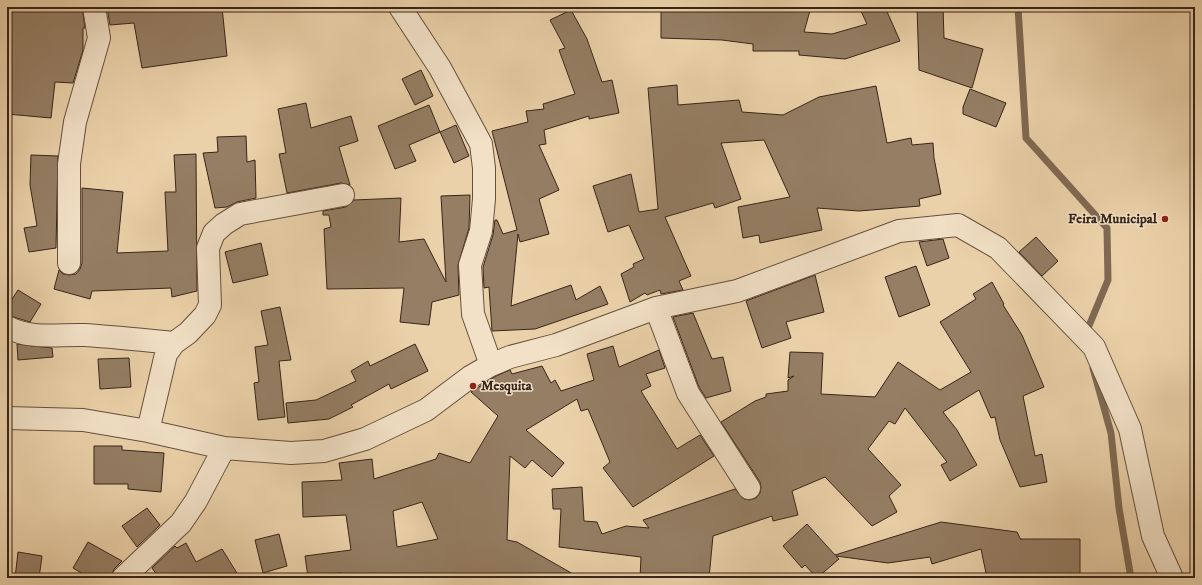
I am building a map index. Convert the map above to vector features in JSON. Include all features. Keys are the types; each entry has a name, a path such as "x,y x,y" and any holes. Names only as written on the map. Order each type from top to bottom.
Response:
{"street":[{"path":"69,263 69,164 74,122 99,38 94,7"},
{"path":"400,7 440,68 481,144 484,168 481,231 470,265 473,314 491,365"},
{"path":"148,431 166,354 174,343 188,333 205,315 210,305 208,248 214,233 224,224 240,214 343,195"},
{"path":"7,418 83,420 148,431 224,448 291,453 324,451 365,439 426,410 470,377 491,365 510,357 556,345 656,308 737,291 899,231 958,225 998,248 1094,347 1130,429 1153,536 1172,578"},
{"path":"656,308 688,393 749,488"},
{"path":"7,327 13,331 39,335 84,335 174,343"},
{"path":"123,578 181,523 196,501 224,448"}],"building":[{"path":"7,7 82,7 85,28 83,28 83,50 73,83 55,82 51,118 7,114"},
{"path":"107,7 222,7 227,56 142,68 134,23 110,25"},
{"path":"661,7 811,7 804,32 832,34 867,24 859,7 885,7 900,41 845,59 799,55 799,51 753,51 753,44 722,40 661,38"},
{"path":"917,7 943,7 944,38 983,49 972,88 919,70"},
{"path":"571,10 587,39 602,82 612,80 619,113 589,119 589,116 544,130 546,144 539,145 559,190 539,199 549,234 520,242 518,234 511,306 571,285 576,300 600,286 608,304 535,329 492,331 489,287 484,288 483,267 493,235 495,220 497,220 503,234 517,230 492,131 528,122 526,111 544,109 543,104 575,94 559,50 565,48 550,20"},
{"path":"421,70 433,96 415,105 402,79"},
{"path":"677,85 678,105 739,100 742,112 783,115 819,97 876,86 887,143 911,138 912,145 933,143 934,158 941,194 919,199 920,206 859,211 817,208 822,230 760,243 759,235 743,238 738,207 790,197 764,140 721,143 741,199 715,208 713,203 665,217 691,276 679,281 683,290 661,294 660,290 647,295 645,293 630,302 621,274 634,267 633,264 644,259 629,225 608,232 593,186 631,174 639,212 658,209 648,88"},
{"path":"970,89 1006,103 996,127 963,114 963,107"},
{"path":"306,103 311,128 351,116 358,141 339,147 350,185 341,183 287,193 279,154 286,153 278,109"},
{"path":"429,105 440,132 409,145 416,161 395,169 378,126"},
{"path":"456,125 469,156 454,163 440,132"},
{"path":"246,136 247,162 255,160 256,198 237,202 227,207 215,208 203,153 218,152 217,137"},
{"path":"196,154 197,291 172,297 171,288 92,291 90,299 54,289 59,270 63,274 76,274 82,263 82,188 123,192 117,253 168,251 165,192 176,192 174,155"},
{"path":"31,155 58,156 56,248 29,252 24,228 37,226 30,185"},
{"path":"470,195 469,228 458,265 459,295 432,302 429,325 400,322 404,288 327,289 324,229 331,227 329,215 323,215 323,211 346,207 354,200 401,198 399,242 424,239 446,282 441,196"},
{"path":"1036,237 1058,261 1042,276 1019,252"},
{"path":"943,239 949,258 927,266 919,242"},
{"path":"261,243 268,275 233,283 225,252"},
{"path":"916,266 930,305 899,317 885,277"},
{"path":"815,275 824,312 786,322 791,338 762,348 746,301"},
{"path":"992,282 1004,304 1003,305 1022,335 1044,387 1023,396 1035,456 1042,454 1047,482 1020,487 1000,440 995,417 991,418 979,390 943,412 957,430 977,465 950,481 941,465 947,462 905,408 895,424 889,421 868,449 901,485 889,496 897,512 872,526 825,477 792,491 798,515 773,521 772,516 713,536 709,578 640,578 641,557 559,547 561,509 553,509 552,489 582,487 584,521 597,522 602,534 626,526 649,528 643,520 735,489 744,499 750,500 756,498 760,493 760,482 721,422 755,401 766,397 766,394 788,391 788,380 794,376 788,378 790,352 823,353 821,394 875,397 898,362 940,390 971,372 940,322 976,299 973,294"},
{"path":"18,290 41,304 30,322 7,315 7,307"},
{"path":"280,307 291,360 279,361 285,417 258,420 254,383 259,382 255,347 268,345 261,311"},
{"path":"693,313 712,359 723,357 731,391 706,398 699,387 673,317"},
{"path":"17,344 52,348 53,357 18,360"},
{"path":"415,344 428,371 391,389 389,384 351,405 353,407 329,419 288,423 286,403 316,400 356,381 351,371 368,361 370,366"},
{"path":"613,346 619,367 659,350 665,368 646,374 651,386 641,391 677,449 700,435 714,456 633,507 603,468 610,462 588,409 581,411 577,399 526,430 564,463 552,477 532,460 525,468 510,456 507,540 517,542 580,578 369,578 340,573 308,577 305,556 351,550 346,515 303,517 302,482 342,480 339,463 372,459 374,479 436,459 439,453 470,463 498,416 471,392 496,376 510,370 512,374 542,366 551,383 555,380 561,391 594,380 587,354","holes":["422,502 438,539 397,547 393,511"]},
{"path":"129,358 131,387 100,389 98,359"},
{"path":"94,446 122,446 122,450 164,453 161,492 128,489 128,484 94,484"},
{"path":"147,508 160,525 137,547 122,526"},
{"path":"941,522 1017,532 1021,540 1080,539 1080,578 987,578 981,549 932,564 930,557 888,563 836,556 839,559 817,578 805,565 802,568 783,546 807,524 835,555"},
{"path":"279,534 287,566 263,573 255,540"},
{"path":"88,542 122,561 114,569 111,578 90,578 73,568"},
{"path":"186,543 196,562 222,549 240,578 159,578 152,568 175,546 177,548"},
{"path":"18,552 42,556 39,578 15,578"}],"waterway":[{"path":"1018,7 1026,138 1107,228 1108,280 1086,333"},
{"path":"1093,368 1111,433 1119,508 1131,578"}],"place":[{"name":"Feira Municipal","path":"1165,219"},
{"name":"Mesquita","path":"473,386"}]}
